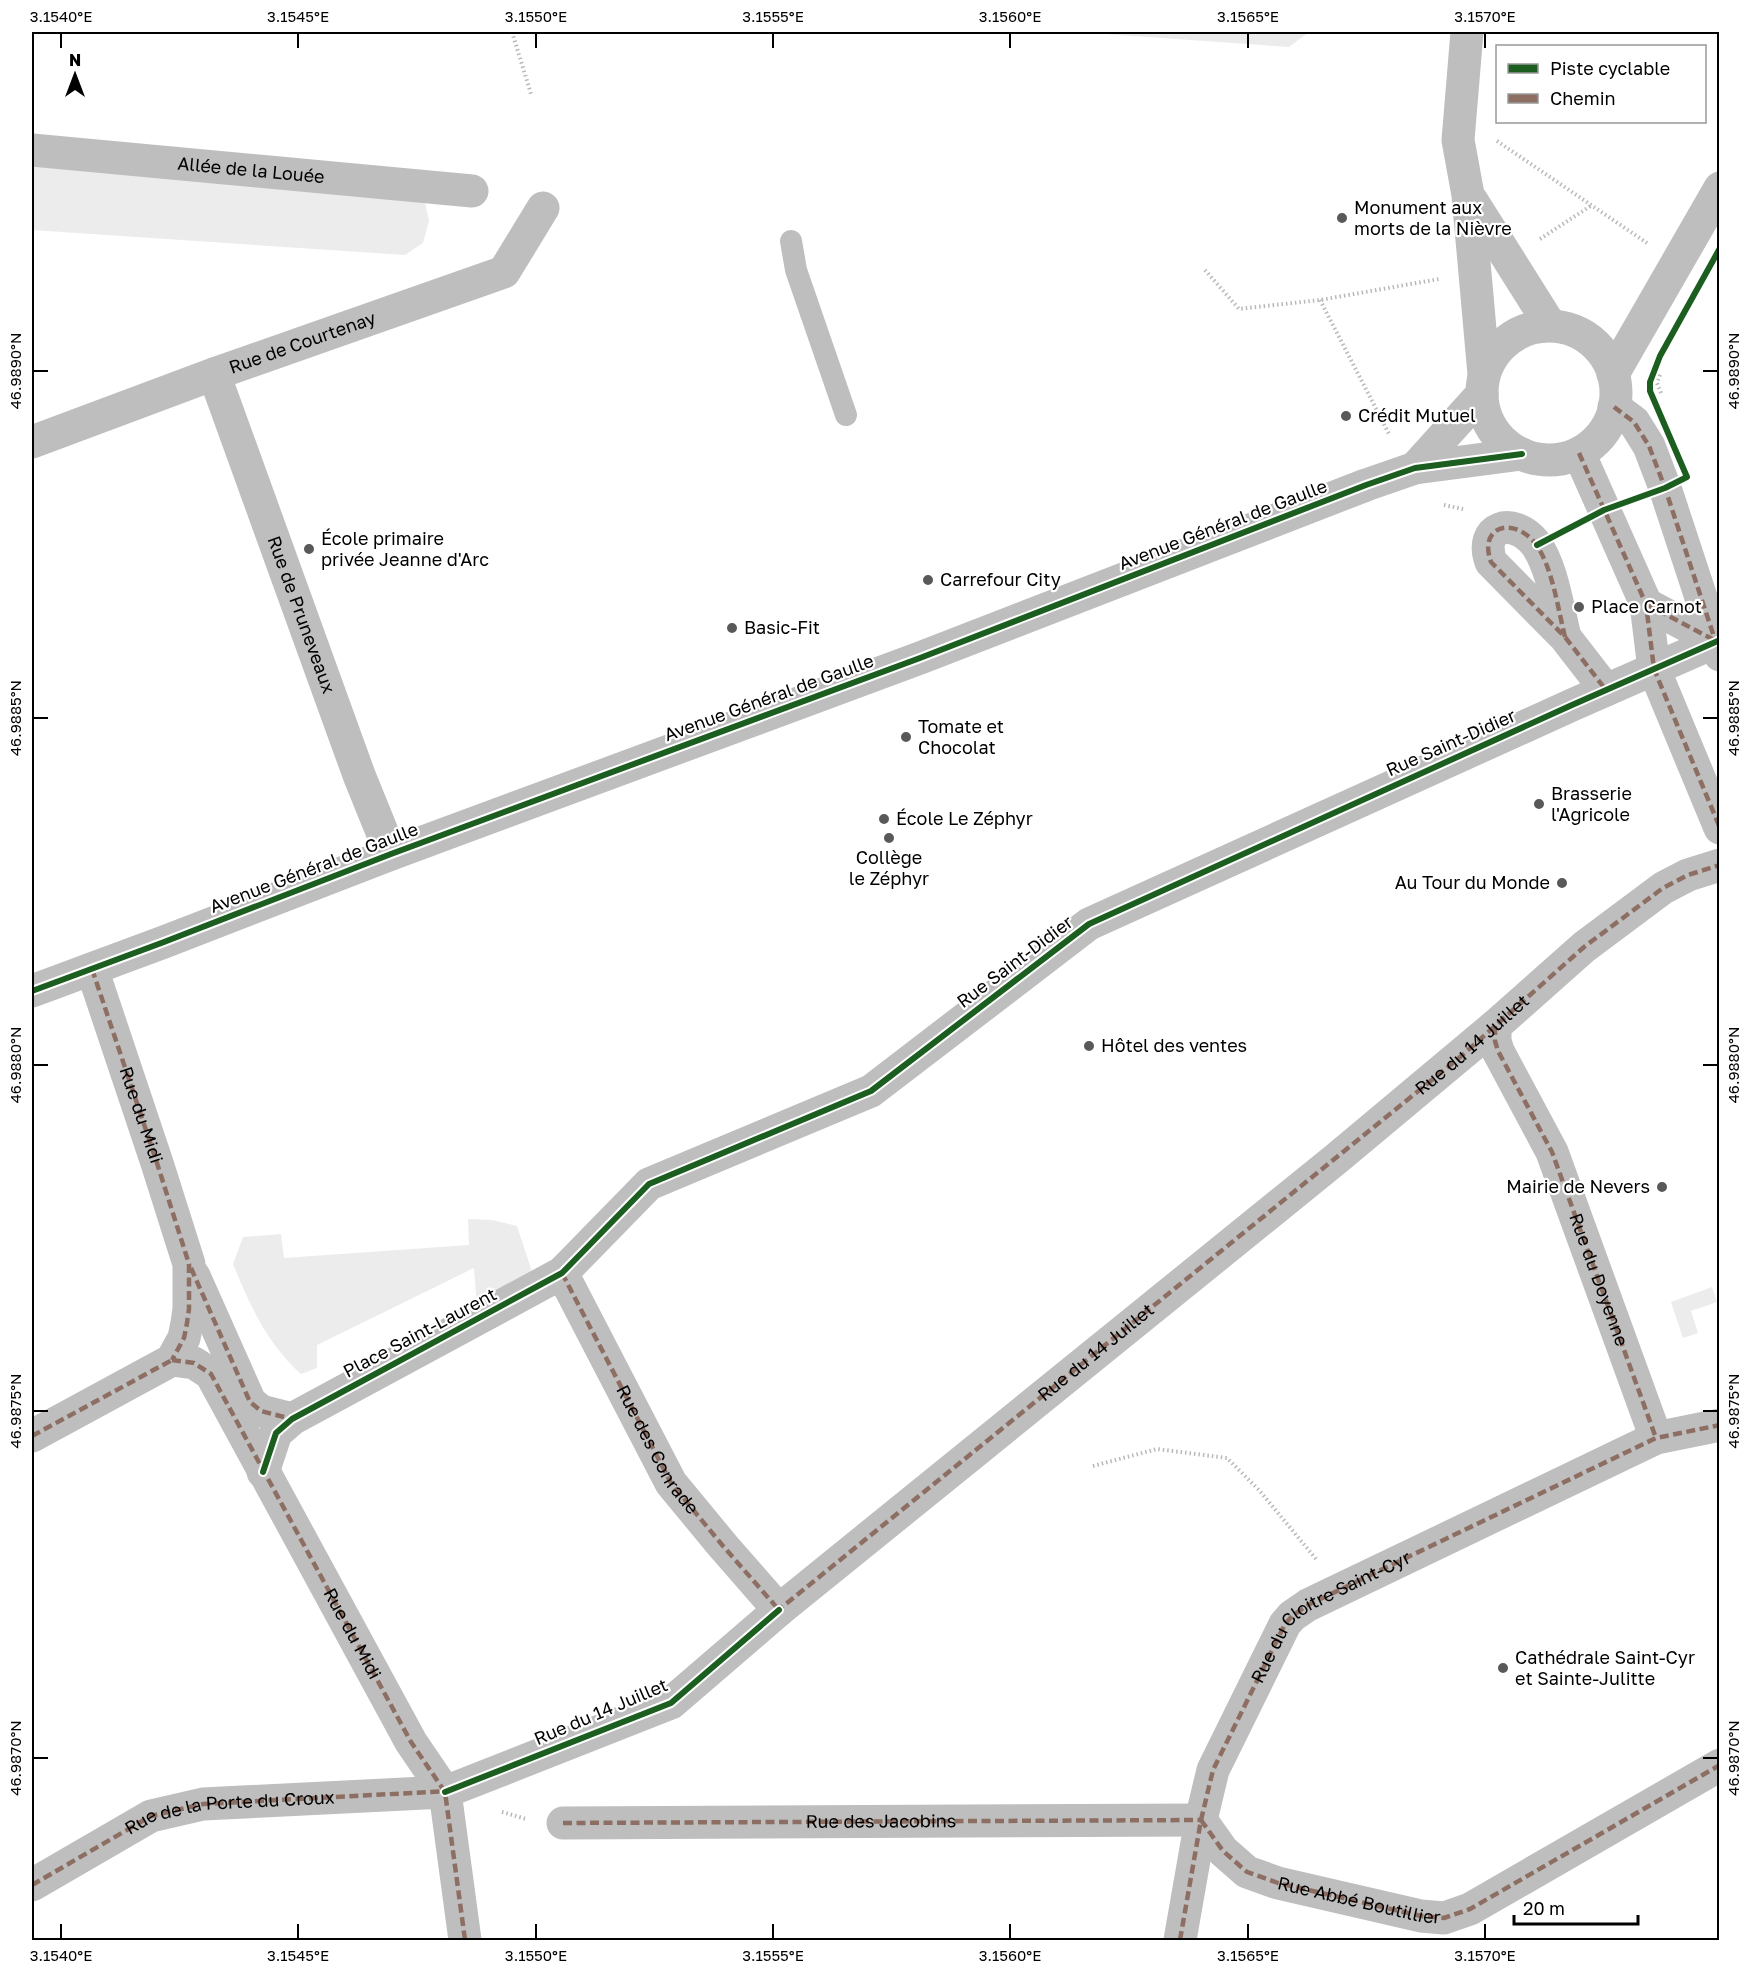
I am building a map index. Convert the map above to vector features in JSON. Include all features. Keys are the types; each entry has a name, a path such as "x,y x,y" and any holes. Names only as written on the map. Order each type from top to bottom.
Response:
{"street":[{"path":"1467,32 1458,140 1468,195 1485,412 1493,430 1506,444 1522,454 1541,459 1560,458 1579,453 1595,441 1607,426 1614,407 1616,390 1613,374 1604,355 1590,339 1571,329 1550,325 1528,329 1509,339 1493,354 1483,384"},
{"name":"Allée de la Louée","path":"32,150 472,191"},
{"path":"1613,374 1719,188"},
{"path":"1468,195 1550,325"},
{"name":"Rue de Courtenay","path":"32,442 214,374 504,272 543,208"},
{"path":"1677,263 1703,248 1719,218"},
{"name":"Rue de Pruneveaux","path":"214,374 359,775 391,854"},
{"name":"Avenue Général de Gaulle","path":"1415,468 1483,384"},
{"path":"1614,407 1634,422 1648,446 1665,488 1718,645"},
{"path":"1579,453 1646,604 1654,669 1719,828"},
{"name":"Avenue Général de Gaulle","path":"32,991 391,854 920,658 1415,468 1522,454"},
{"path":"1646,604 1718,645"},
{"path":"1565,637 1606,690"},
{"path":"1654,669 1718,645"},
{"name":"Rue Saint-Didier","path":"562,1273 649,1185 871,1091 1089,924 1654,669"},
{"name":"Rue du 14 Juillet","path":"446,1792 671,1703 779,1610 1302,1187 1495,1026 1584,947 1654,895 1688,875 1719,865"},
{"name":"Rue du Midi","path":"92,969 189,1264 250,1402 261,1411 292,1419"},
{"name":"Rue du Doyenne","path":"1495,1026 1498,1051 1552,1152 1656,1438"},
{"name":"Rue du Midi","path":"189,1264 187,1323 184,1338 172,1360 194,1363 211,1374 411,1742 446,1792"},
{"name":"Place Saint-Laurent","path":"292,1419 562,1273"},
{"name":"Rue des Conrade","path":"562,1273 671,1483 779,1610"},
{"path":"32,1436 172,1360"},
{"path":"263,1472 276,1433 292,1419"},
{"name":"Rue du Cloitre Saint-Cyr","path":"1180,1941 1201,1820 1213,1770 1285,1624 1292,1616 1308,1605 1656,1438 1719,1425"},
{"name":"Rue Abbé Boutillier","path":"1201,1820 1223,1851 1247,1872 1278,1883 1421,1916 1444,1918 1470,1909 1719,1765"},
{"path":"446,1792 465,1941"},
{"name":"Rue de la Porte du Croux","path":"32,1885 151,1816 203,1804 446,1792"},
{"name":"Rue des Jacobins","path":"563,1823 1201,1820"}],"lane":[{"path":"791,241 796,270 846,415"}],"path":[{"path":"512,32 531,94"},
{"path":"1491,136 1677,263"},
{"path":"1509,260 1592,205"},
{"path":"1205,270 1239,309 1320,300 1475,272"},
{"path":"1650,382 1658,363"},
{"path":"1093,1466 1157,1449 1227,1458 1259,1490 1341,1589"}],"shaded area":[{"path":"1077,32 1309,32 1289,47"},
{"path":"32,136 424,198 429,221 423,243 405,255 32,230"},
{"path":"468,1219 492,1220 517,1226 533,1275 477,1309 474,1268 317,1345 317,1368 301,1374 289,1363 269,1337 233,1264 243,1237 281,1234 284,1258 469,1245"},
{"path":"1712,1287 1717,1302 1691,1311 1698,1333 1683,1338 1671,1302"}],"marked path":[{"path":"1614,407 1634,422 1649,446 1720,655"},
{"path":"1579,453 1646,604 1654,669 1720,828"},
{"path":"1565,637 1554,588 1546,563 1535,543 1517,530 1508,528 1493,533 1489,540 1488,550 1491,562 1565,637 1606,690"},
{"path":"1646,604 1716,641"},
{"path":"776,1612 1459,1058 1584,947 1663,888 1688,875 1720,865"},
{"path":"92,969 189,1264 187,1323 184,1338 172,1360"},
{"path":"1495,1026 1498,1051 1552,1152 1656,1438"},
{"path":"191,1268 250,1402 261,1411 292,1419"},
{"path":"562,1273 671,1483 779,1610"},
{"path":"172,1360 194,1363 211,1374 411,1742 445,1792 465,1940"},
{"path":"32,1436 172,1360"},
{"path":"1180,1940 1201,1820 1213,1770 1285,1624 1292,1616 1308,1605 1656,1438 1720,1425"},
{"path":"1201,1820 1223,1851 1247,1872 1278,1883 1421,1916 1444,1918 1470,1909 1720,1765"},
{"path":"32,1885 151,1816 203,1804 449,1791"},
{"path":"563,1823 1201,1820"}],"cycle path":[{"path":"1537,545 1604,510 1665,488 1687,477 1650,391 1650,382 1660,356 1720,248"},
{"path":"32,991 391,854 920,658 1366,485 1415,468 1522,454"},
{"path":"263,1472 276,1433 292,1419 562,1273 649,1184 871,1091 1089,924 1720,640"},
{"path":"445,1792 671,1703 779,1610"}],"place":[{"name":"Monument aux morts de la Nièvre","path":"1342,218"},
{"name":"Crédit Mutuel","path":"1346,416"},
{"name":"École primaire privée Jeanne d'Arc","path":"309,549"},
{"name":"Carrefour City","path":"928,580"},
{"name":"Place Carnot","path":"1579,607"},
{"name":"Basic-Fit","path":"732,628"},
{"name":"Tomate et Chocolat","path":"906,737"},
{"name":"Brasserie l'Agricole","path":"1539,804"},
{"name":"École Le Zéphyr","path":"884,819"},
{"name":"Collège le Zéphyr","path":"889,838"},
{"name":"Au Tour du Monde","path":"1562,883"},
{"name":"Hôtel des ventes","path":"1089,1046"},
{"name":"Mairie de Nevers","path":"1662,1187"},
{"name":"Cathédrale Saint-Cyr et Sainte-Julitte","path":"1503,1668"}]}
